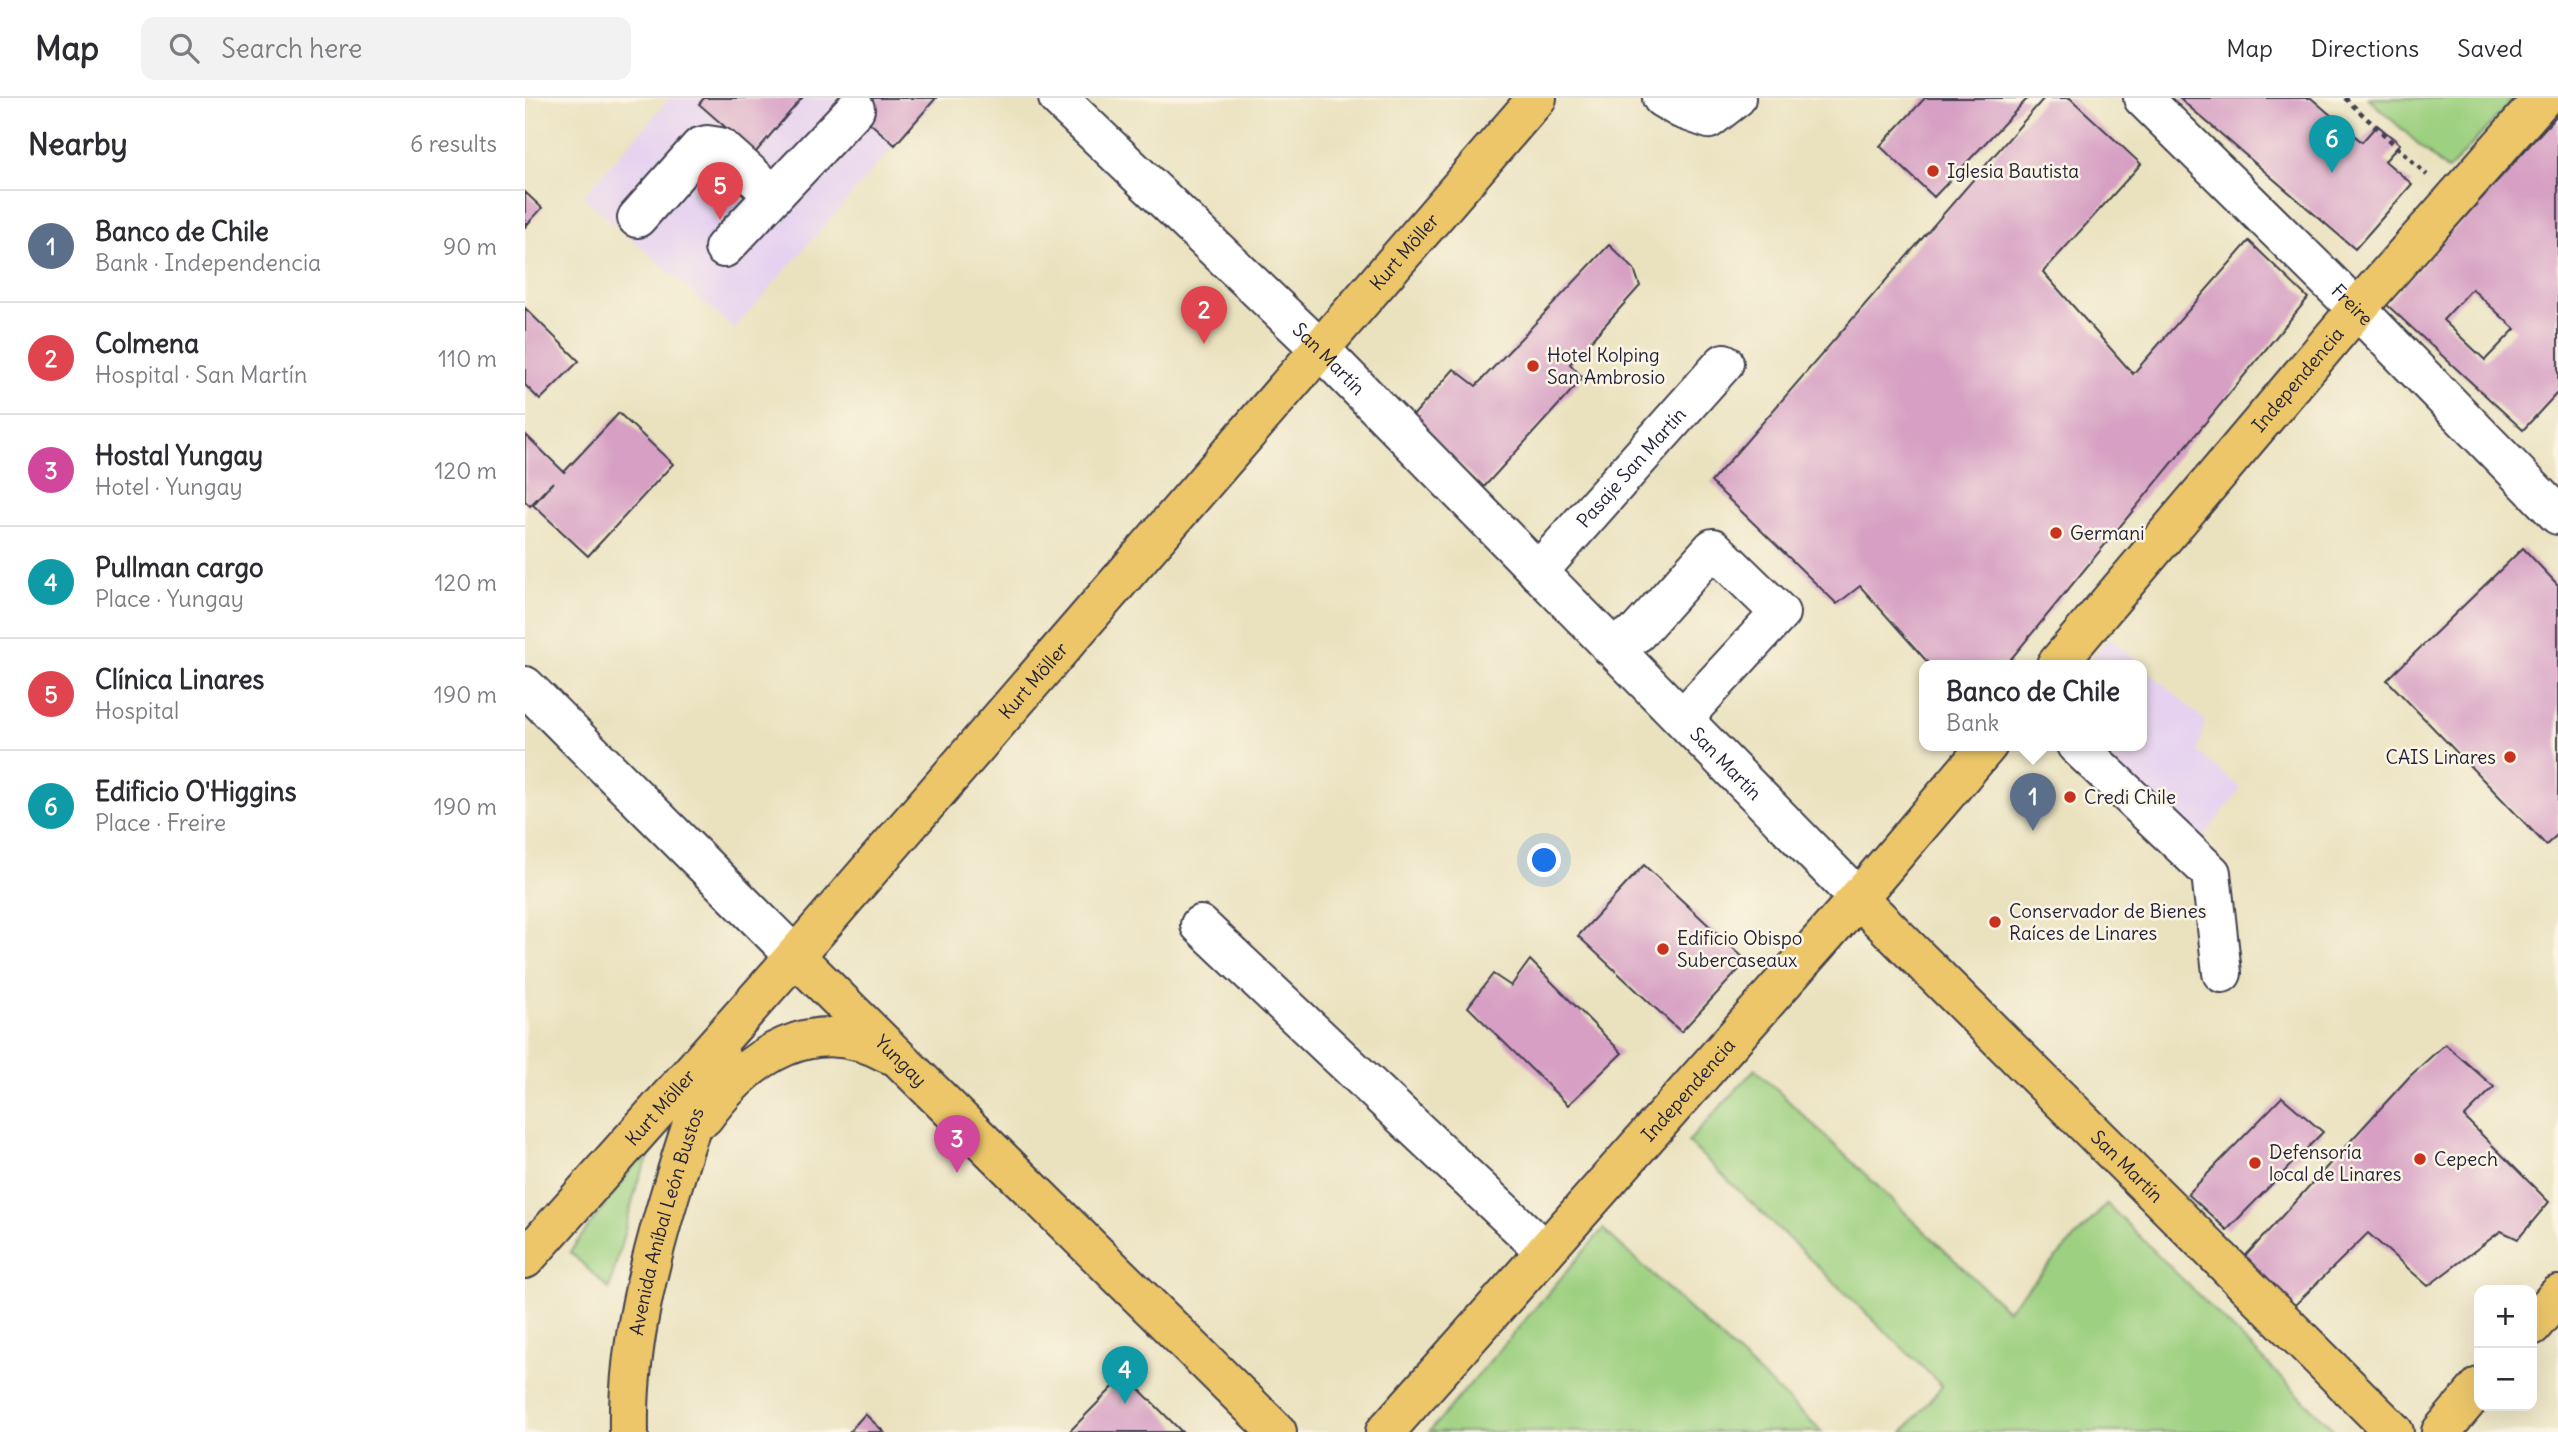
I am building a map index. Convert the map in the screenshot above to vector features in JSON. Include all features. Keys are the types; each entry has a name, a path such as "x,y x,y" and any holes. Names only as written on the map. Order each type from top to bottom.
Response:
{"main road":[{"name":"Kurt Möller","path":"525,1259 795,956 1537,98"},
{"name":"Independencia","path":"2060,660 2357,309 2543,98"},
{"name":"Independencia","path":"1385,1432 1859,898 1983,751"},
{"name":"San Martín","path":"1859,898 2394,1432"},
{"name":"Yungay","path":"795,956 1267,1426"},
{"name":"Avenida Aníbal León Bustos","path":"629,1432 630,1379 639,1310 659,1230 682,1155 716,1064 738,1020"},
{"path":"682,1155 697,1127 716,1101 738,1078 778,1050 800,1039 824,1036 851,1039 879,1048 903,1061"},
{"path":"2537,1320 2558,1295"},
{"path":"2441,1432 2474,1393"}],"street":[{"name":"San Martín","path":"1058,98 1320,349 1859,898"},
{"path":"1662,98 1681,109 1709,119 1736,98"},
{"name":"Freire","path":"2143,98 2357,309 2558,515"},
{"path":"724,248 855,110"},
{"path":"637,218 700,147 707,145 720,147 773,195"},
{"name":"Pasaje San Martín","path":"1538,572 1724,363"},
{"path":"1610,646 1637,633 1713,548 1780,613 1695,705 1687,722"},
{"name":"Yungay","path":"525,687 795,956"},
{"path":"2082,751 2211,873 2222,973"},
{"path":"1200,926 1545,1251"}],"path":[{"path":"2345,98 2454,200"}],"shaded area":[{"path":"670,98 936,98 734,329 583,196"},
{"path":"2110,637 2136,660 2091,660"},
{"path":"2147,670 2205,721 2198,752 2241,789 2185,860 2062,751 2147,751"}],"green space":[{"path":"2368,98 2514,98 2448,171"},
{"path":"1755,1069 2007,1310 2107,1204 2336,1432 1903,1432 1942,1386 1688,1142"},
{"path":"663,1126 638,1181 609,1289 570,1252"},
{"path":"1603,1229 1822,1432 1429,1432"}],"building":[{"path":"704,98 802,98 755,153 699,104"},
{"path":"842,98 936,98 895,145"},
{"name":"Iglesia Bautista","path":"1925,98 2028,98 1934,197 1880,146"},
{"path":"2044,98 2070,98 2141,164 2043,272 2133,374 2249,241 2308,298 2010,660 1926,660 1860,586 1837,604 1711,482"},
{"path":"2179,98 2311,98 2362,142 2377,125 2400,144 2385,161 2412,184 2355,249"},
{"path":"2558,114 2558,392 2523,430 2386,304","holes":["2472,289 2515,329 2485,360 2443,320"]},
{"path":"525,192 542,208 525,227"},
{"name":"Hotel Kolping San Ambrosio","path":"1609,245 1634,269 1640,286 1570,364 1583,378 1484,487 1411,418 1454,369 1476,386"},
{"path":"525,308 579,361 540,400 525,385"},
{"path":"619,413 673,464 588,556 533,505 553,482 530,506 525,501 525,434 564,472"},
{"name":"CAIS Linares","path":"2523,548 2558,585 2558,834 2546,845 2387,680"},
{"name":"Edificio Obispo Subercaseaux","path":"1644,865 1747,961 1681,1032 1578,936"},
{"path":"1530,960 1622,1053 1568,1105 1468,1007 1493,974 1511,986"},
{"name":"Cepech","path":"2445,1044 2494,1087 2464,1117 2549,1202 2518,1239 2501,1231 2428,1286 2368,1233 2294,1306 2239,1263 2410,1076"},
{"name":"Defensoría local de Linares","path":"2282,1097 2323,1132 2227,1230 2188,1194"},
{"path":"1125,1375 1182,1432 1069,1432"},
{"path":"865,1414 884,1432 849,1432"}],"place":[{"name":"Iglesia Bautista","path":"1933,171"},
{"name":"Edificio O'Higgins","path":"2332,173"},
{"name":"Clínica Linares","path":"720,220"},
{"name":"Colmena","path":"1204,344"},
{"name":"Hotel Kolping San Ambrosio","path":"1533,366"},
{"name":"Germani","path":"2056,533"},
{"name":"CAIS Linares","path":"2510,757"},
{"name":"Credi Chile","path":"2070,797"},
{"name":"Banco de Chile","path":"2033,831"},
{"name":"Conservador de Bienes Raíces de Linares","path":"1995,922"},
{"name":"Edificio Obispo Subercaseaux","path":"1663,949"},
{"name":"Cepech","path":"2420,1159"},
{"name":"Defensoría local de Linares","path":"2255,1163"},
{"name":"Hostal Yungay","path":"957,1173"},
{"name":"Pullman cargo","path":"1125,1404"}]}
